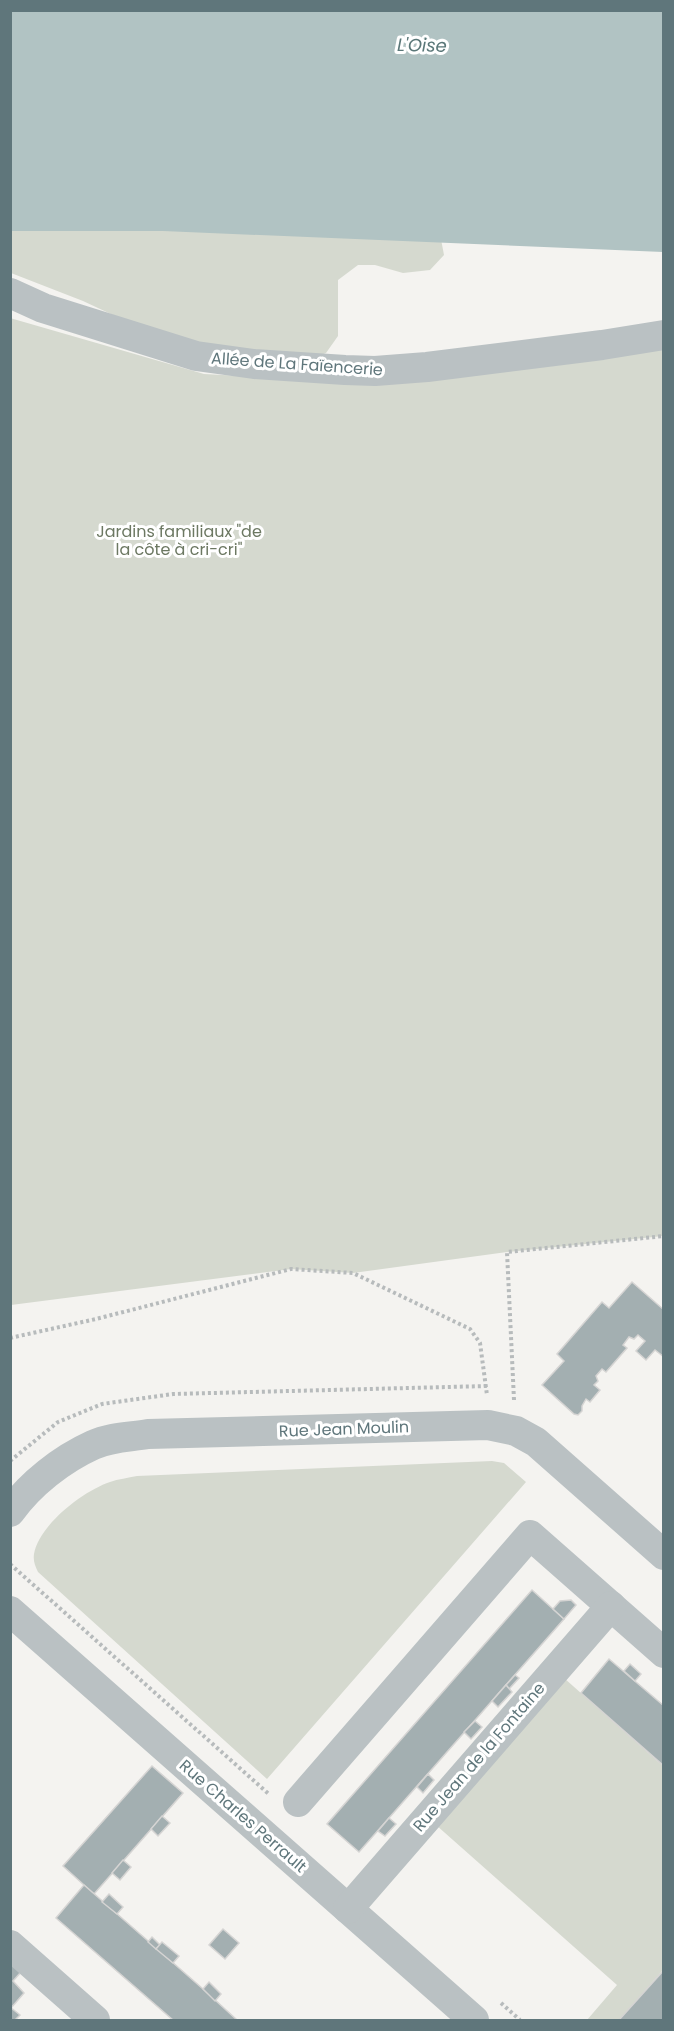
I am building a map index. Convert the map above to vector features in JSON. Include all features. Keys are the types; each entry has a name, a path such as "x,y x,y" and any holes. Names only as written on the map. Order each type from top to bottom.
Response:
{"street":[{"name":"Allée de La Faïencerie","path":"10,293 43,308 196,356 254,364 345,370 375,371 427,367 663,335"},
{"name":"Rue Jean Moulin","path":"10,1512 28,1492 61,1464 94,1444 112,1439 148,1434 502,1428"},
{"path":"502,1428 536,1442 661,1553"},
{"path":"285,1799 530,1535 663,1653"},
{"name":"Rue Jean de la Fontaine","path":"348,1909 610,1606"},
{"name":"Rue Charles Perrault","path":"10,1611 474,2020"},
{"path":"10,1944 96,2020"}],"path":[{"path":"502,1428 507,1252 663,1236"},
{"path":"10,1338 96,1319 291,1269 353,1273 470,1329 480,1343 487,1386 502,1428"},
{"path":"10,1564 285,1799"},
{"path":"494,1996 520,2020"}],"green space":[{"path":"11,213 440,234 444,255 430,270 403,273 375,265 358,265 338,280 338,336 326,353 292,366 254,364 113,315 11,273"},
{"name":"Jardins familiaux \"de la côte à cri-cri\"","path":"10,318 204,374 373,383 663,345 663,1236 507,1252 353,1273 291,1269 11,1305"},
{"path":"492,1461 504,1463 526,1482 267,1779 38,1572 34,1563 34,1554 44,1532 64,1510 99,1486 120,1479 137,1476"},
{"path":"555,1670 663,1766 663,1970 619,2020 587,2020 617,1985 427,1817"}],"water":[{"name":"L'Oise","path":"10,11 663,11 663,252 163,231 11,231"}],"building":[{"path":"632,1282 664,1310 664,1357 655,1350 646,1360 636,1351 645,1341 638,1335 634,1339 629,1337 623,1345 627,1348 606,1372 602,1369 596,1376 598,1381 594,1385 600,1390 590,1402 586,1399 578,1415 574,1414 542,1385 564,1361 557,1354 602,1302 609,1308"},
{"path":"532,1590 564,1619 359,1852 327,1824"},
{"path":"571,1600 576,1605 564,1619 553,1609 560,1601"},
{"path":"609,1659 664,1706 664,1766 581,1693"},
{"path":"630,1664 641,1674 635,1681 624,1671"},
{"path":"515,1675 519,1678 509,1689 506,1685"},
{"path":"506,1685 512,1692 498,1707 492,1701"},
{"path":"475,1721 482,1727 471,1739 464,1732"},
{"path":"152,1766 183,1793 94,1894 63,1866"},
{"path":"428,1774 434,1780 423,1793 417,1787"},
{"path":"162,1816 170,1823 158,1836 151,1829"},
{"path":"389,1818 396,1824 385,1836 378,1831"},
{"path":"123,1860 131,1867 120,1880 112,1873"},
{"path":"84,1885 237,2020 173,2020 56,1918"},
{"path":"109,1894 123,1907 117,1914 102,1902"},
{"path":"223,1929 239,1943 225,1959 209,1945"},
{"path":"152,1937 160,1945 156,1949 148,1942"},
{"path":"162,1942 179,1956 173,1963 156,1949"},
{"path":"10,1963 21,1972 13,1981 24,1993 11,2008"},
{"path":"664,1970 664,2020 619,2020"},
{"path":"209,1982 221,1994 215,2001 203,1989"},
{"path":"10,2007 20,2015 15,2020 10,2020"}]}
